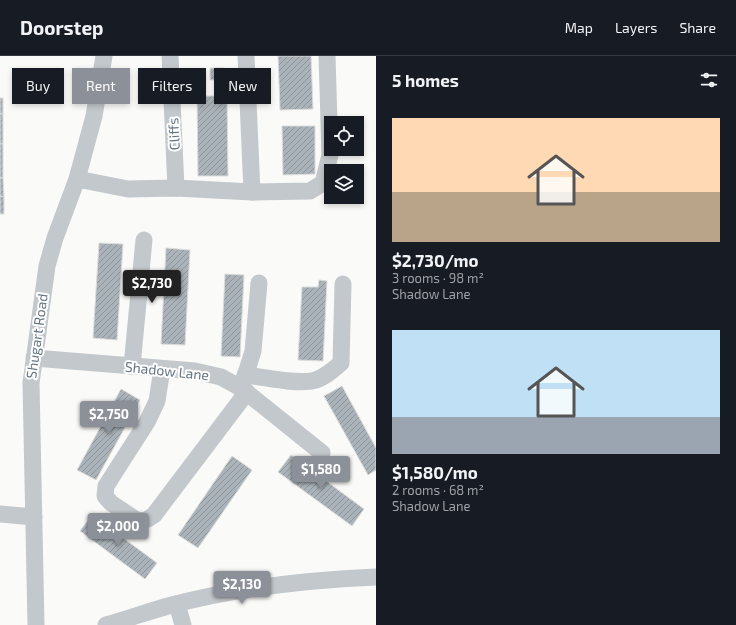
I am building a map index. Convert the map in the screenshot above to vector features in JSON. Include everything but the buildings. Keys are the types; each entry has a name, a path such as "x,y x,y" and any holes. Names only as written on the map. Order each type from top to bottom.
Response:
{"street":[{"name":"Shugart Road","path":"36,625 30,387 47,266 54,238 77,179 94,116 104,56"},
{"name":"Cliffs","path":"170,56 176,188"},
{"path":"246,56 252,192"},
{"path":"77,179 128,189 176,188 252,192 310,191 323,183 330,156 327,56"},
{"path":"132,366 144,240"},
{"path":"162,369 157,401 146,422 106,486 105,496 111,503 138,522 148,519 154,515 244,385 253,351 259,283"},
{"path":"244,385 291,380 313,380 331,372 341,363 343,284"},
{"name":"Shadow Lane","path":"34,358 202,373 244,385 322,453"},
{"path":"0,514 34,517"},
{"path":"106,625 177,604 247,590 333,579 376,576"},
{"path":"177,604 183,625"}]}
